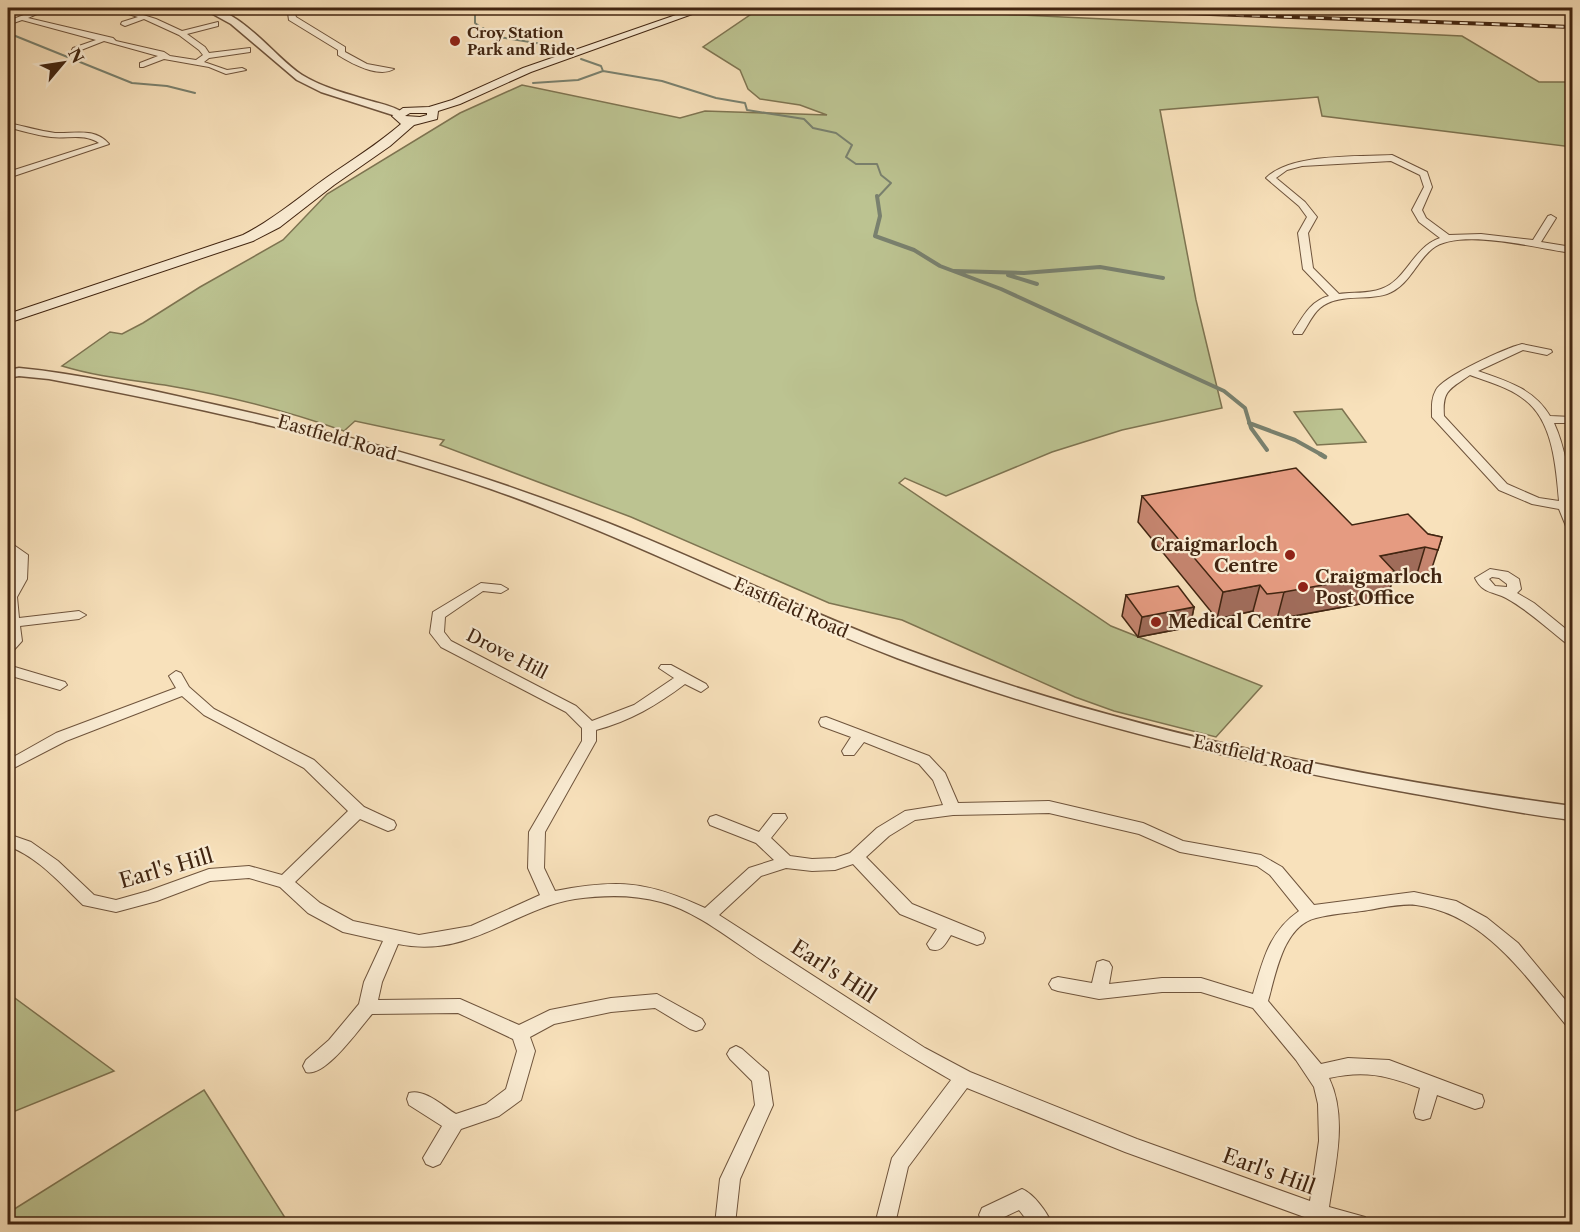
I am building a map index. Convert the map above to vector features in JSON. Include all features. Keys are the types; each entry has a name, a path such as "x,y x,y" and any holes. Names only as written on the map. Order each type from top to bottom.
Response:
{"main road":[{"path":"8,317 196,258 248,238 275,224 329,182 386,143 405,118 429,119 434,115 430,110 476,94 527,70 704,8"}],"street":[{"path":"8,24 47,8"},
{"path":"81,8 119,9 144,17 195,40 207,56"},
{"path":"206,8 229,17 244,28 292,73 303,80 328,92 405,118"},
{"path":"282,8 291,12 292,18 313,33 321,35 342,50 341,53 354,63 371,68 390,69"},
{"path":"124,24 144,17"},
{"path":"22,18 60,27 70,33 103,39 188,62 198,62 226,72"},
{"path":"181,33 215,24"},
{"path":"76,50 103,39"},
{"path":"198,62 207,56 246,50"},
{"path":"143,65 164,56"},
{"path":"216,77 226,72 242,70"},
{"path":"8,125 54,135 88,135 104,141 103,146 8,175"},
{"path":"1336,297 1308,269 1303,233 1312,218 1302,204 1270,178 1284,168 1301,163 1392,158 1412,165 1424,174 1428,187 1417,210 1422,219 1448,239"},
{"path":"1535,244 1551,218"},
{"path":"1298,332 1320,303 1336,297 1364,295 1392,289 1432,244 1448,239 1503,238 1572,250"},
{"path":"1516,335 1522,347"},
{"path":"1547,352 1522,347 1469,371 1442,389 1437,402 1438,417 1503,487 1536,501 1566,506"},
{"name":"Eastfield Road","path":"11,371 155,394 242,412 360,443 476,478 651,546 828,626 952,672 1073,711 1292,765 1567,812"},
{"path":"1469,371 1532,399 1545,419 1559,451 1568,483 1566,506 1572,528"},
{"path":"1545,419 1572,420"},
{"path":"8,545 22,555 20,579 10,597 15,640 8,648"},
{"name":"Drove Hill","path":"501,590 477,581 438,615 436,633 446,644 571,709 589,727"},
{"path":"1506,592 1529,606 1572,641"},
{"path":"12,623 79,615"},
{"path":"666,669 701,687"},
{"path":"8,670 60,685"},
{"path":"176,676 184,690 209,712 309,764 358,811 388,825"},
{"path":"550,898 536,868 537,832 589,741 589,727 609,723 638,711 684,678"},
{"path":"8,766 61,737 184,690"},
{"path":"826,722 924,760 940,777 953,809"},
{"path":"849,751 861,735"},
{"path":"707,916 755,872 786,862 812,865 835,864 856,857 883,832 911,815 953,809 1049,807 1143,829 1180,846 1261,861 1276,871 1310,912"},
{"path":"285,882 358,811"},
{"path":"762,839 779,818"},
{"path":"716,821 762,839 786,862"},
{"name":"Earl's Hill","path":"8,840 24,846 52,865 89,900 116,906 151,897 209,874 249,872 285,882 314,908 349,927 419,942 474,932 550,898 576,892 627,889 666,897 707,916 919,1053 963,1078 1132,1146 1318,1213 1358,1224"},
{"path":"856,857 906,909 977,938"},
{"path":"1259,1003 1275,950 1290,926 1310,912 1414,898 1450,906 1481,923 1512,948 1572,1020"},
{"path":"936,944 948,926"},
{"path":"312,1066 335,1046 367,1007 373,982 393,937"},
{"path":"1100,992 1103,967"},
{"path":"1058,984 1100,992 1162,985 1201,985 1259,1003 1317,1073 1329,1107 1328,1146 1318,1213"},
{"path":"520,1034 550,1017 611,1005 657,1001 696,1024"},
{"path":"367,1007 460,1006 520,1034 526,1051 514,1094 492,1110 454,1123 433,1158"},
{"path":"725,1224 730,1179 764,1105 761,1078 736,1054"},
{"path":"1317,1073 1348,1066 1389,1068 1475,1101"},
{"path":"885,1224 899,1164 963,1078"},
{"path":"1423,1112 1430,1085"},
{"path":"416,1099 454,1123"},
{"path":"995,1224 989,1215 1022,1198 1042,1224"}],"green space":[{"path":"765,8 872,8 1462,36 1539,82 1572,82 1572,147 1322,116 1318,97 1160,110 1196,300 1222,408 1122,430 1052,452 946,496 905,478 899,483 1111,626 1262,686 1216,737 1114,711 1075,697 902,620 829,603 631,517 440,445 444,440 355,421 344,431 236,399 102,376 62,366 110,332 122,334 143,323 200,287 283,240 327,194 460,113 522,85 680,118 705,111 827,115 800,105 760,99 748,89 740,70 703,47 753,13"},
{"path":"1342,409 1366,442 1317,445 1294,412"},
{"path":"8,993 114,1071 8,1114"},
{"path":"204,1090 289,1224 8,1224 8,1213"}],"building":[{"name":"Craigmarloch Centre","path":"1296,468 1352,525 1408,514 1428,534 1442,537 1438,550 1425,547 1380,556 1395,572 1267,594 1260,585 1223,592 1142,496"},
{"path":"1178,586 1194,607 1142,617 1126,595"}],"waterway":[{"path":"471,8 475,13 475,23 479,26"},
{"path":"483,28 499,37 561,47"},
{"path":"8,33 132,83 167,86 195,93"},
{"path":"581,59 601,66 603,71"},
{"path":"533,83 578,80 603,71"},
{"path":"603,71 662,81 716,98 745,103 747,110 804,119 813,128 836,133 852,145 846,157 856,164 877,164 881,175 891,183 877,198"},
{"path":"877,198 880,216 875,236 914,250 940,266 1001,289 1224,391 1245,408 1250,423"},
{"path":"954,271 1024,273 1100,267 1163,278"},
{"path":"1008,275 1037,284"},
{"path":"1250,423 1295,440 1322,455"},
{"path":"1250,423 1267,450"},
{"path":"1320,454 1325,457"}],"railway":[{"path":"1044,8 1572,27"}],"place":[{"name":"Croy Station Park and Ride","path":"455,41"},
{"name":"Craigmarloch Centre","path":"1290,555"},
{"name":"Craigmarloch Post Office","path":"1303,587"},
{"name":"Medical Centre","path":"1156,622"}]}
